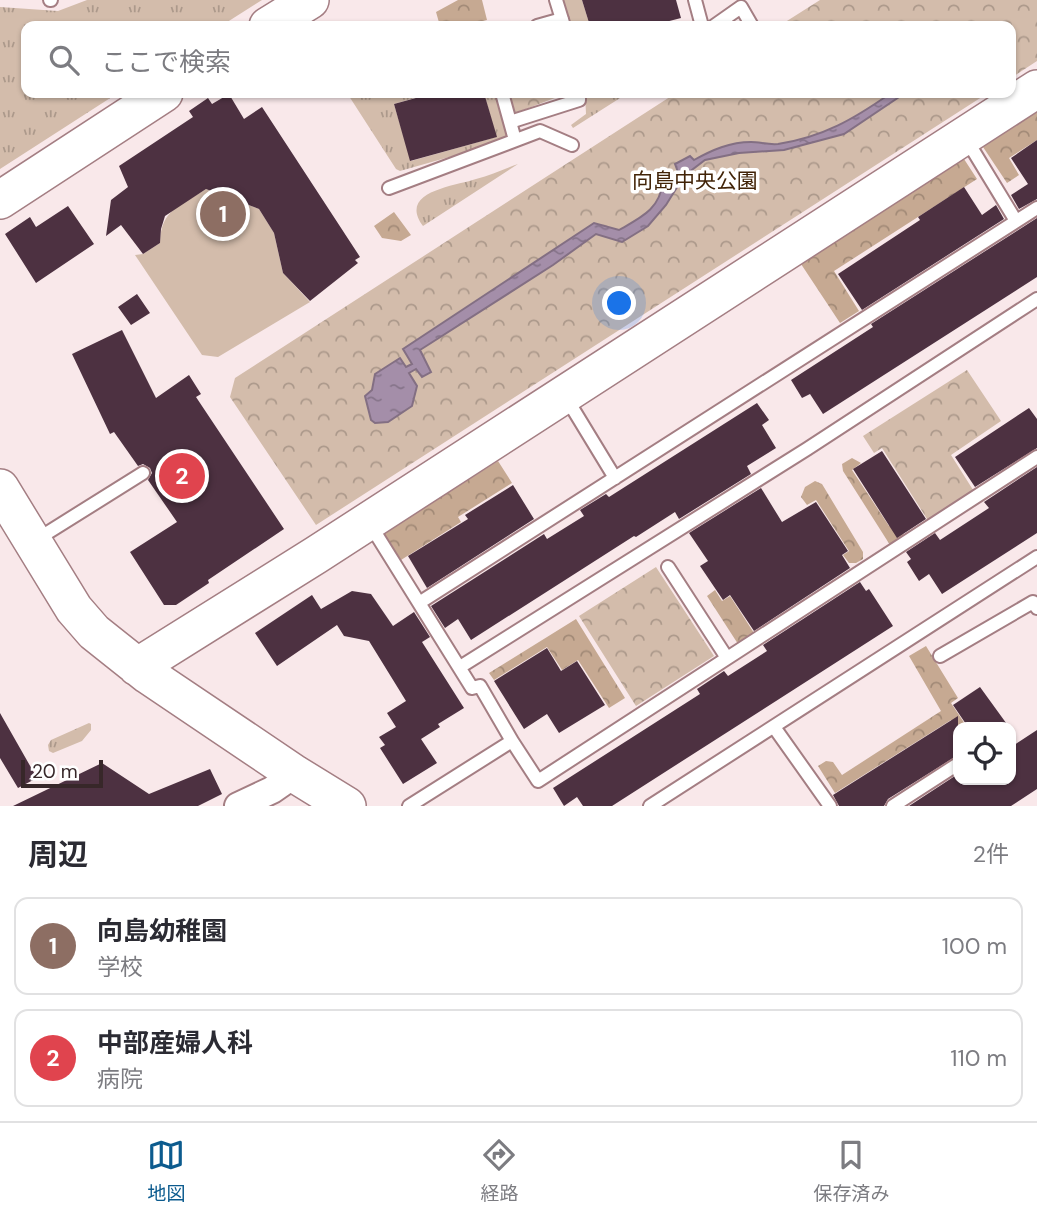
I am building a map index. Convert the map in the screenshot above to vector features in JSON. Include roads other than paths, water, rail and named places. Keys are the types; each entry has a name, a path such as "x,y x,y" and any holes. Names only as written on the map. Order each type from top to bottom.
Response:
{"street":[{"path":"276,21 310,0"},
{"path":"137,667 1037,89"},
{"path":"0,200 156,98"},
{"path":"0,488 74,608 94,632 137,667 347,806"},
{"path":"238,806 272,790 295,774"}],"lane":[{"path":"556,0 563,21"},
{"path":"695,0 701,21"},
{"path":"721,21 753,0"},
{"path":"741,7 749,21"},
{"path":"503,98 515,140"},
{"path":"510,122 579,98"},
{"path":"389,188 540,131 572,145"},
{"path":"974,152 1016,221"},
{"path":"419,603 1037,208"},
{"path":"460,667 807,449 1037,299"},
{"path":"572,409 615,478"},
{"path":"376,534 472,688 480,686 538,781 1037,457"},
{"path":"32,542 143,473"},
{"path":"650,806 1037,556"},
{"path":"668,567 727,658"},
{"path":"940,656 1033,602 1037,608"},
{"path":"774,726 830,806"},
{"path":"409,806 512,741"},
{"path":"893,806 953,767"}],"water":[{"path":"884,98 898,98 844,134 784,150 739,153 705,160 684,176 666,205 648,226 622,242 596,234 553,265 420,350 431,372 422,377 416,369 409,373 417,386 412,406 388,422 375,423 371,420 365,396 372,390 375,374 400,358 406,367 412,364 403,349 594,223 619,230 642,216 658,199 663,181 678,172 675,164 690,156 694,160 736,143 778,144 809,137 864,111"}],"place":[{"name":"向島幼稚園","path":"223,214"},
{"name":"中部産婦人科","path":"182,476"}],"park label":[{"name":"向島中央公園","path":"695,181"}]}
